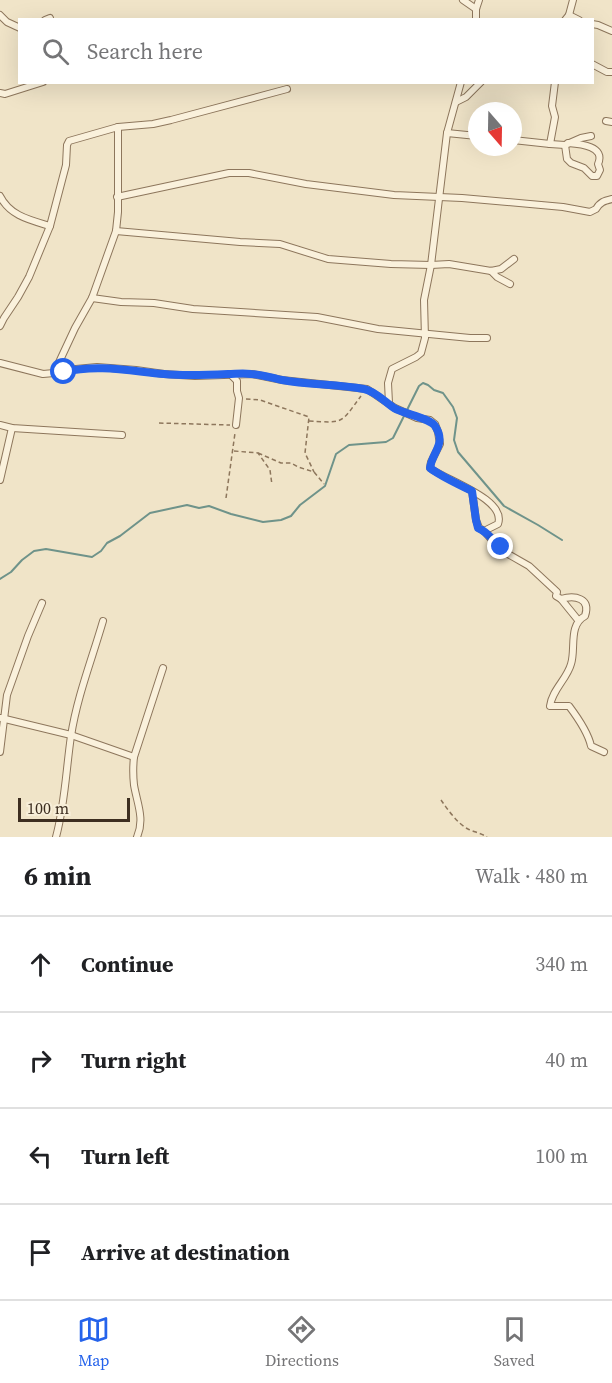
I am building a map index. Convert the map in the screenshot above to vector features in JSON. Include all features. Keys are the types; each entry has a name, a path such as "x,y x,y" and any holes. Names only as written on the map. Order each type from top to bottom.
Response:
{"street":[{"path":"463,0 476,9"},
{"path":"476,18 479,0"},
{"path":"567,17 573,0"},
{"path":"0,15 7,22 18,26"},
{"path":"0,27 7,22"},
{"path":"594,24 612,31"},
{"path":"594,65 612,72"},
{"path":"0,93 5,94 37,84"},
{"path":"389,403 388,383 392,369 421,353 425,338 424,300 431,265 447,133 460,84"},
{"path":"456,102 479,84"},
{"path":"550,144 555,117 552,106 555,84"},
{"path":"0,326 29,277 50,226 66,165 69,141 118,128 171,120 287,89"},
{"path":"54,373 92,298 116,231 118,128"},
{"path":"447,133 468,135"},
{"path":"567,144 591,136"},
{"path":"522,141 586,145 600,155 598,164 600,170 597,176 592,176 584,168 571,164 567,159 567,144"},
{"path":"117,197 229,173 249,173 345,190 563,207 590,212 602,202 612,199"},
{"path":"1,200 11,211 50,226"},
{"path":"116,231 280,244 328,259 449,264 491,271 501,269 514,259"},
{"path":"491,271 510,284"},
{"path":"92,298 193,309 317,317 378,328 487,338"},
{"path":"0,363 43,374 97,368 195,376 252,374 282,380 367,389 395,408 417,418 430,420 435,424 440,444 430,468 490,502 500,519 498,524 484,531"},
{"path":"230,374 237,381 239,398 236,425"},
{"path":"0,425 12,428 122,435"},
{"path":"0,480 12,428"},
{"path":"472,491 478,528 508,554 529,566 555,589 556,596 578,620"},
{"path":"561,599 569,597 583,601 587,611 585,616 578,620 572,647 572,663 550,701 550,706 569,706 584,728 591,746 604,752"},
{"path":"0,752 2,718 7,695 42,603"},
{"path":"56,837 66,783 71,735 104,621"},
{"path":"137,837 141,822 134,786 134,757 162,668"},
{"path":"2,718 71,735 134,757"}],"path":[{"path":"309,421 335,423 342,421 367,389"},
{"path":"239,398 260,400 309,417 305,453 314,472 324,484"},
{"path":"159,423 236,425 226,498"},
{"path":"233,451 258,453 281,463 291,463 314,472"},
{"path":"258,453 270,470 272,485"},
{"path":"441,800 461,825 487,837"}],"waterway":[{"path":"0,579 34,551 46,549 92,557 107,543 150,513 187,505 199,508 209,506 263,522 281,520 291,516 300,505 325,486 336,454 349,445 386,442 393,438 419,386 423,383 443,393 453,407 457,418 454,440 458,452 504,506 562,540"}],"route":[{"path":"64,372 97,368 195,376 252,374 282,380 367,389 395,408 417,418 430,420 435,424 440,444 430,468 439,475 472,491 478,528 501,547"}]}
